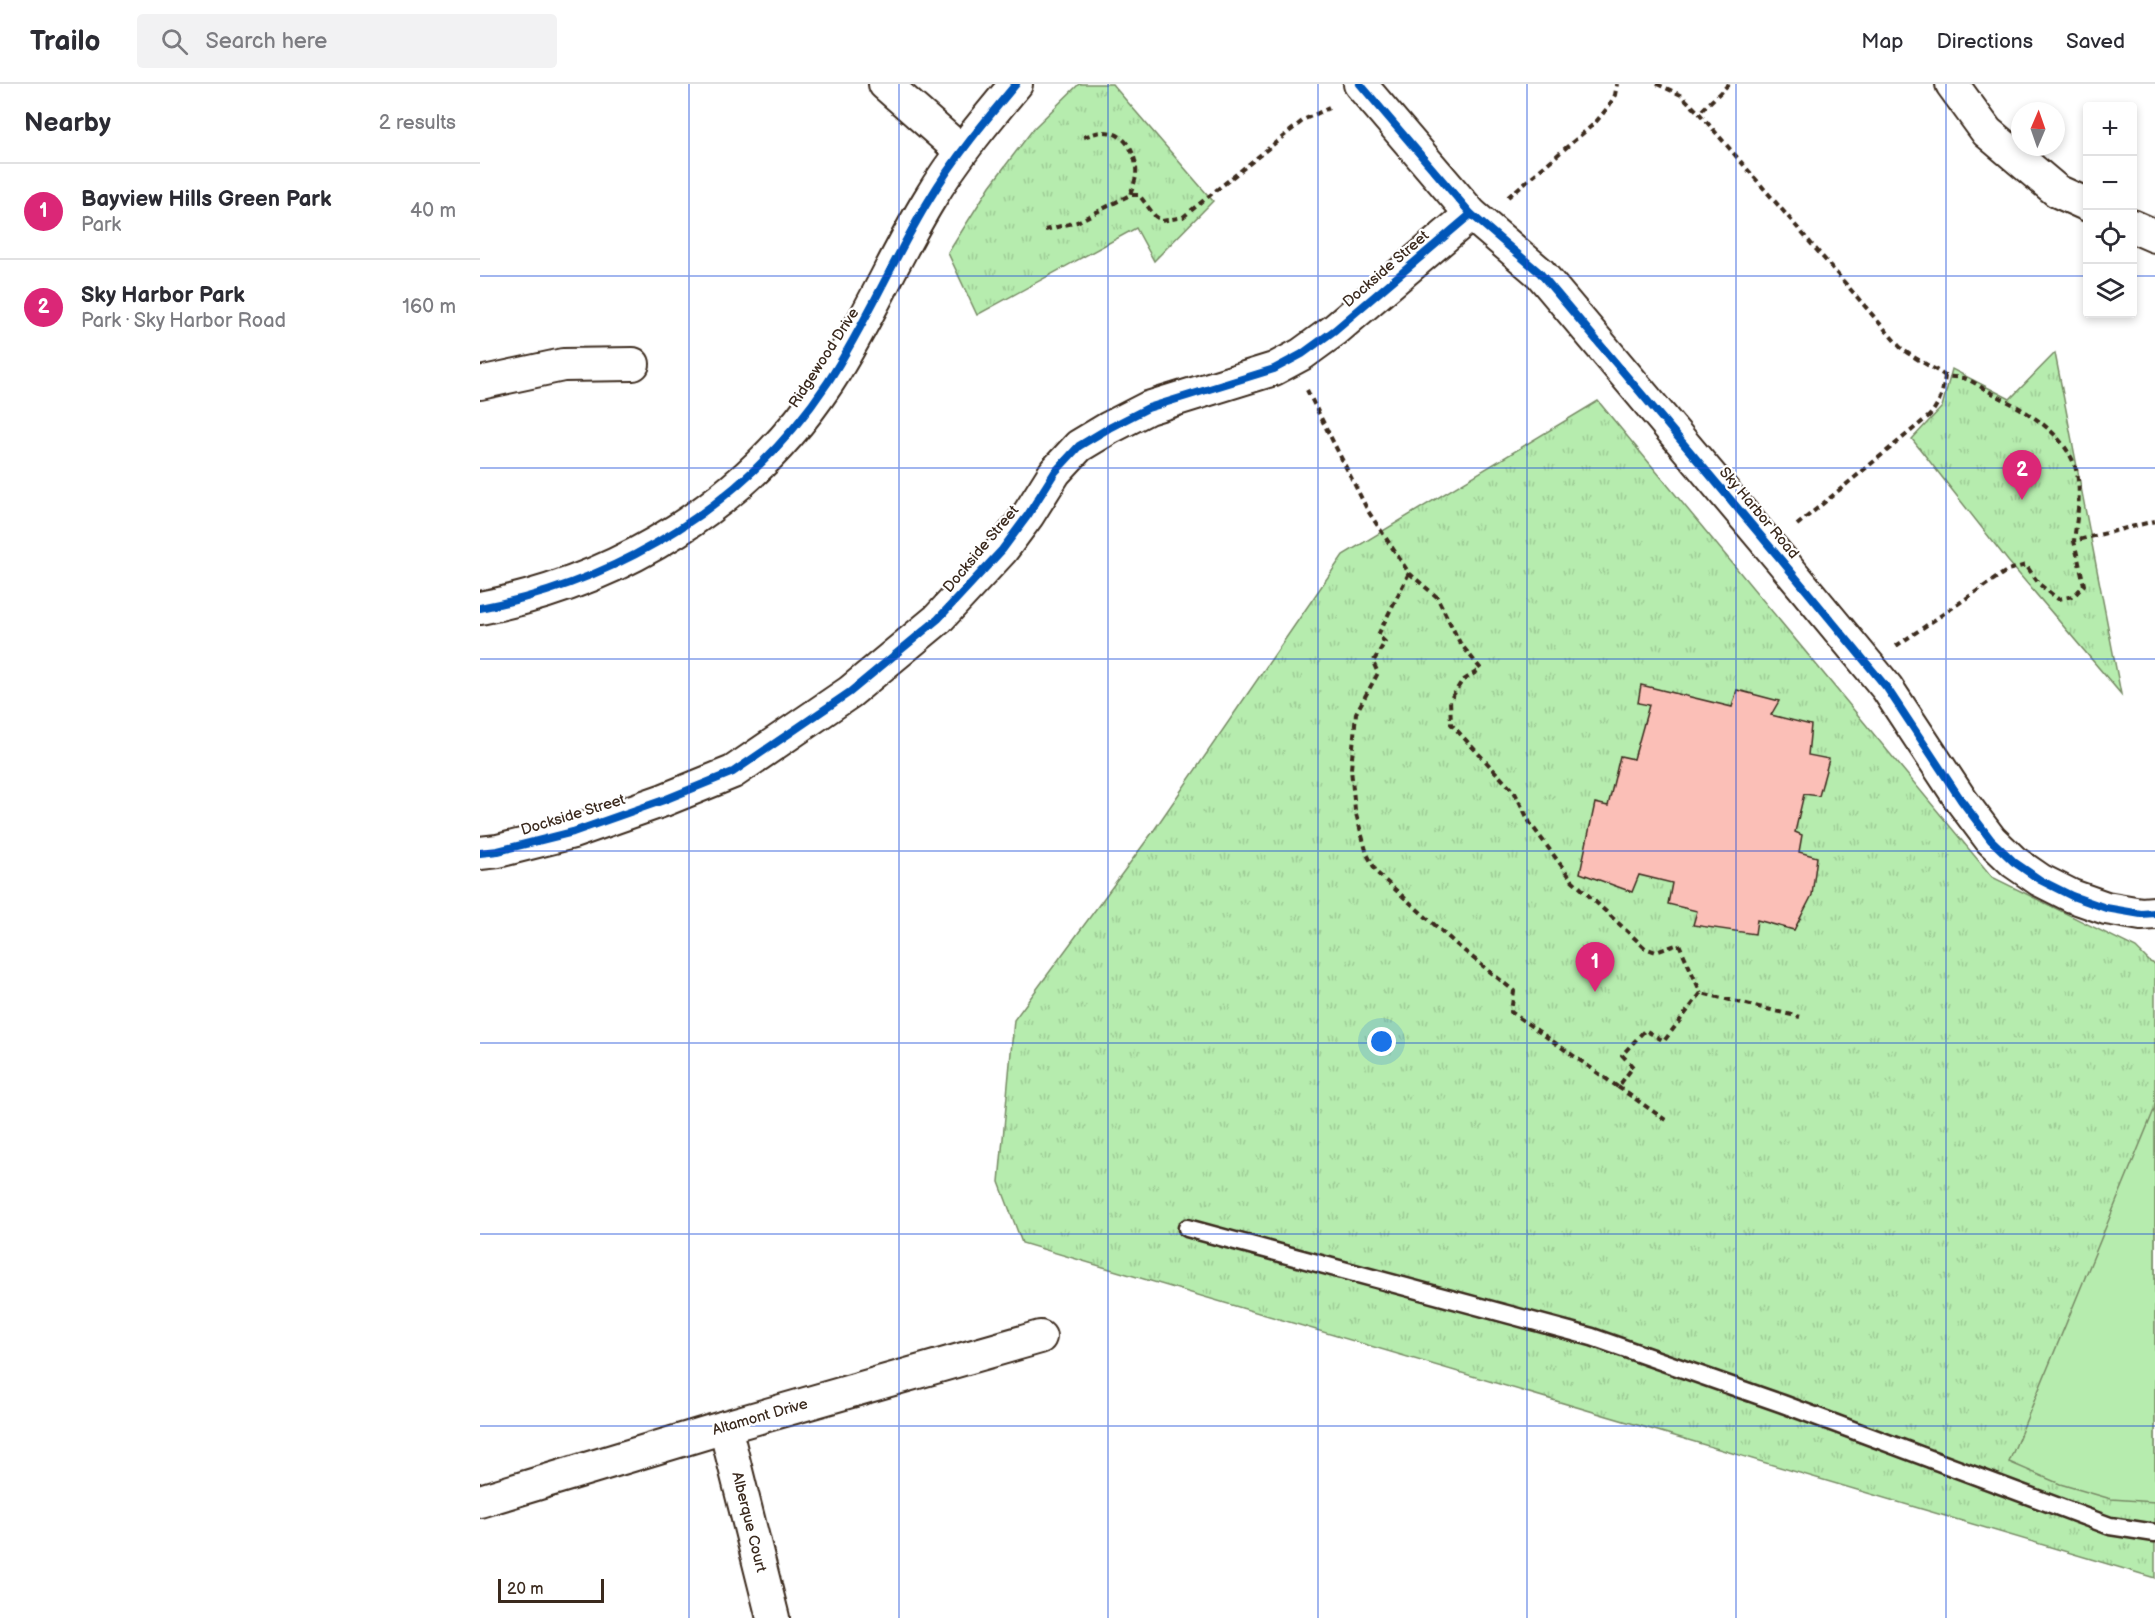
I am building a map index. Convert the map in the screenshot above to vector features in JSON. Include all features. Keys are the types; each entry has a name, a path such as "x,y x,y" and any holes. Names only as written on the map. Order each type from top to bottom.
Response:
{"street":[{"path":"885,84 961,151"},
{"name":"Ridgewood Drive","path":"480,608 531,597 570,585 616,565 661,541 700,515 770,454 800,420 828,382 875,302 929,200 961,151 1017,84"},
{"name":"Sky Harbor Road","path":"1360,84 1471,214 1540,273 1782,561 1887,688 1961,801 1991,840 2014,862 2040,880 2072,896 2106,908 2141,914 2155,913"},
{"path":"1952,84 1987,132 2057,191 2083,203"},
{"name":"Dockside Street","path":"480,853 498,851 573,832 664,800 733,772 850,692 938,619 1002,550 1028,516 1054,472 1079,446 1148,408 1274,369 1302,354 1335,330 1471,214"},
{"path":"2137,227 2155,236"},
{"path":"480,383 563,365 633,364"},
{"name":"Altamont Drive","path":"480,1501 725,1427 1040,1337"},
{"name":"Alberque Court","path":"725,1427 773,1618"}],"lane":[{"path":"1187,1228 1592,1337 1783,1404 2110,1526 2155,1533"}],"path":[{"path":"1508,197 1595,123 1609,106 1615,95 1617,84"},
{"path":"1657,84 1681,95 1699,113 1900,347 1913,358 1931,366 1945,376 1965,379 2022,409 2047,427 2073,460 2078,479 2074,541 2084,585 2074,596 2058,599 2039,584 2026,565 2008,570 1894,648"},
{"path":"1699,113 1730,84"},
{"path":"1045,230 1077,222 1130,195 1139,195 1155,216 1162,221 1183,217 1305,118 1329,108"},
{"path":"1084,137 1103,132 1119,136 1130,147 1135,159 1136,177 1130,195"},
{"path":"1796,525 1929,416 1938,405 1943,392 1945,376"},
{"path":"1306,390 1324,420 1368,511 1409,573 1437,597 1460,643 1481,669 1462,681 1450,700 1451,724 1515,793 1530,823 1572,880 1645,948 1656,952 1679,944 1701,993"},
{"path":"2074,541 2155,520"},
{"path":"1409,573 1378,635 1385,642 1373,662 1378,673 1356,713 1351,769 1355,810 1367,855 1377,873 1457,945 1514,991 1511,1012 1667,1121"},
{"path":"1701,993 1800,1017"},
{"path":"1618,1088 1633,1067 1622,1055 1645,1030 1664,1041 1701,993"}],"green space":[{"path":"1079,84 1112,84 1213,201 1154,261 1136,228 977,315 948,253 990,186 1034,128"},
{"path":"2055,353 2121,694 2008,561 1912,439 1942,407 1952,369 2010,399"},
{"path":"1598,401 1992,877 2136,948 2155,964 2155,1578 1022,1243 999,1182 1014,1020 1152,833 1343,555"},
{"path":"2155,1103 2155,1502 2111,1499 2060,1484 2009,1462"}],"building":[{"path":"1641,685 1732,707 1737,690 1779,701 1771,715 1811,725 1808,755 1829,759 1819,796 1804,794 1795,832 1802,835 1799,852 1817,857 1812,895 1794,930 1757,920 1755,934 1693,925 1697,911 1668,904 1672,883 1639,875 1632,892 1580,873 1595,803 1608,806 1620,756 1634,759 1649,705 1638,703"}],"cycle path":[{"path":"480,608 532,595 583,578 631,557 677,530 720,500 760,465 796,425 828,382 939,184 970,140 1016,84"},
{"path":"1360,84 1471,214 1540,273 1782,561 1887,688 1961,800 1991,840 2014,862 2040,880 2072,896 2106,908 2141,914 2155,913"},
{"path":"480,853 498,851 573,832 664,800 733,772 850,692 938,619 1002,550 1028,515 1055,472 1079,446 1148,408 1274,369 1302,354 1335,330 1471,214"}],"place":[{"name":"Sky Harbor Park","path":"2022,500"},
{"name":"Bayview Hills Green Park","path":"1595,992"}]}
